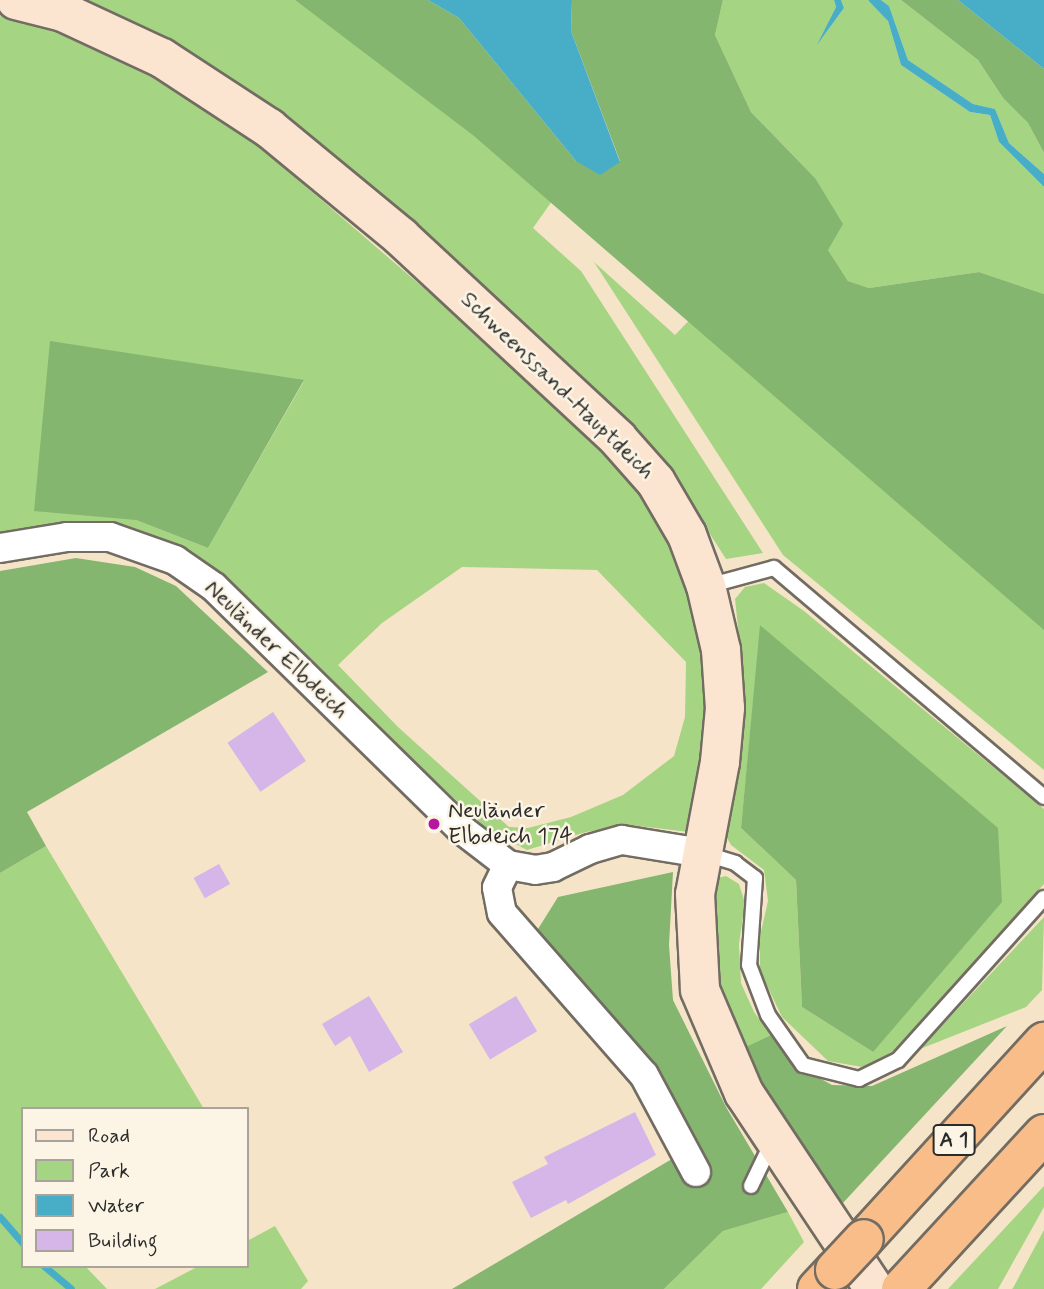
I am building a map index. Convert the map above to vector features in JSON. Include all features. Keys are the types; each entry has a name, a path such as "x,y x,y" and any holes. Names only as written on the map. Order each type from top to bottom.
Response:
{"highway":[{"name":"A 1","path":"826,1280 1044,1042"},
{"name":"A 1","path":"901,1289 1044,1134"}],"street":[{"name":"Schweenssand-Hauptdeich","path":"16,0 63,12 162,58 270,128 401,237 575,398 656,482 687,535 706,586 721,650 725,708 720,762 695,894 700,990 744,1093 829,1216 874,1289"},
{"name":"Neuländer Elbdeich","path":"0,548 66,537 110,537 175,560 214,587 461,829 508,865"},
{"path":"696,1172 644,1075 611,1032 502,913 497,888 508,865 535,870 553,867 590,849 622,840 702,853"}],"lane":[{"path":"706,586 774,568 1044,797"},
{"path":"702,853 735,863 755,878 749,965 768,1015 803,1065 859,1079 898,1060 1044,898"},
{"path":"751,1186 774,1139"}],"green space":[{"path":"54,0 295,0 557,194 533,228 581,271 763,553 726,559 656,450 614,408 408,227"},
{"path":"295,0 428,0 459,18 576,161 620,161 571,31 572,0 723,0 715,35 751,112 815,178 843,224 828,250 848,281 869,288 979,272 1044,294 1044,630 474,136"},
{"path":"723,0 834,0 836,7 820,41 844,8 841,0 868,0 878,7 888,21 901,65 970,112 990,115 999,142 1044,187 1044,294 979,272 869,288 848,281 828,250 815,178 751,112 715,35"},
{"path":"881,0 901,0 978,60 1003,98 1028,123 1044,153 1044,174 1009,143 995,109 973,104 908,60 889,6"},
{"path":"901,0 958,0 1044,69 1044,153 1028,123 1003,98 978,60"},
{"path":"0,16 58,33 154,78 260,147 563,408 642,490 674,540 706,654 709,711 689,832 630,825 586,832 527,850 488,830 426,772 420,776 192,561 0,537","holes":["304,381 208,548 136,520","462,567 597,570 686,662 685,717 674,756 623,795 571,817 528,828 509,827 398,727 338,665 382,623"]},
{"path":"594,262 675,335 702,307 1044,618 1044,770 783,555"},
{"path":"50,341 304,380 208,548 136,520 34,511"},
{"path":"76,558 135,567 176,586 268,672 27,812 46,846 0,873 0,571"},
{"path":"764,583 804,611 1044,809 1044,884 895,1049 877,1063 862,1067 828,1061 782,1017 760,971 760,936 768,901 764,870 731,845 723,831 734,783 744,683 735,599 745,587","holes":["761,625 873,1052 802,1007 796,880 741,828"]},
{"path":"760,625 998,828 1002,902 873,1052 802,1007 796,880 741,828"},
{"path":"46,846 203,1107 21,1107 21,1268 87,1268 107,1289 0,1289 0,873"},
{"path":"673,872 669,945 673,1000 726,1107 788,1212 723,1231 664,1289 452,1289 682,1153 611,1032 528,945 558,897"},
{"path":"726,876 739,884 745,903 739,944 741,983 754,1012 771,1035 735,1052 711,979 712,879"},
{"path":"1044,917 1042,990 1026,1007 920,1049"},
{"path":"1007,1026 842,1204 784,1130 735,1052 771,1035 796,1065 832,1085 872,1086"},
{"path":"1044,1186 1044,1207 998,1289 948,1289"},
{"path":"788,1212 804,1242 761,1289 664,1289 723,1231"},
{"path":"275,1226 308,1281 301,1289 155,1289 195,1268 248,1268 248,1240"},
{"path":"1044,1230 1044,1289 1012,1289 1013,1288"}],"water":[{"path":"428,0 572,0 571,31 620,162 600,175 576,161 459,18"},
{"path":"834,0 841,0 844,8 817,45 836,7"},
{"path":"868,0 881,0 889,6 908,60 973,104 995,109 1009,143 1044,174 1044,187 999,142 990,115 970,112 901,65 888,21"},
{"path":"958,0 1044,0 1044,69"}],"building":[{"path":"273,712 306,761 260,792 227,743"},
{"path":"219,864 230,884 205,898 194,878"},
{"path":"369,996 403,1052 369,1072 350,1036 335,1046 322,1024"},
{"path":"516,996 537,1031 490,1059 469,1024"},
{"path":"635,1112 656,1155 568,1204 566,1200 531,1218 512,1182 548,1164 544,1157"}],"waterway":[{"path":"0,1217 21,1241"},
{"path":"46,1268 71,1289"}],"place":[{"name":"Neuländer Elbdeich 174","path":"434,824"}]}
